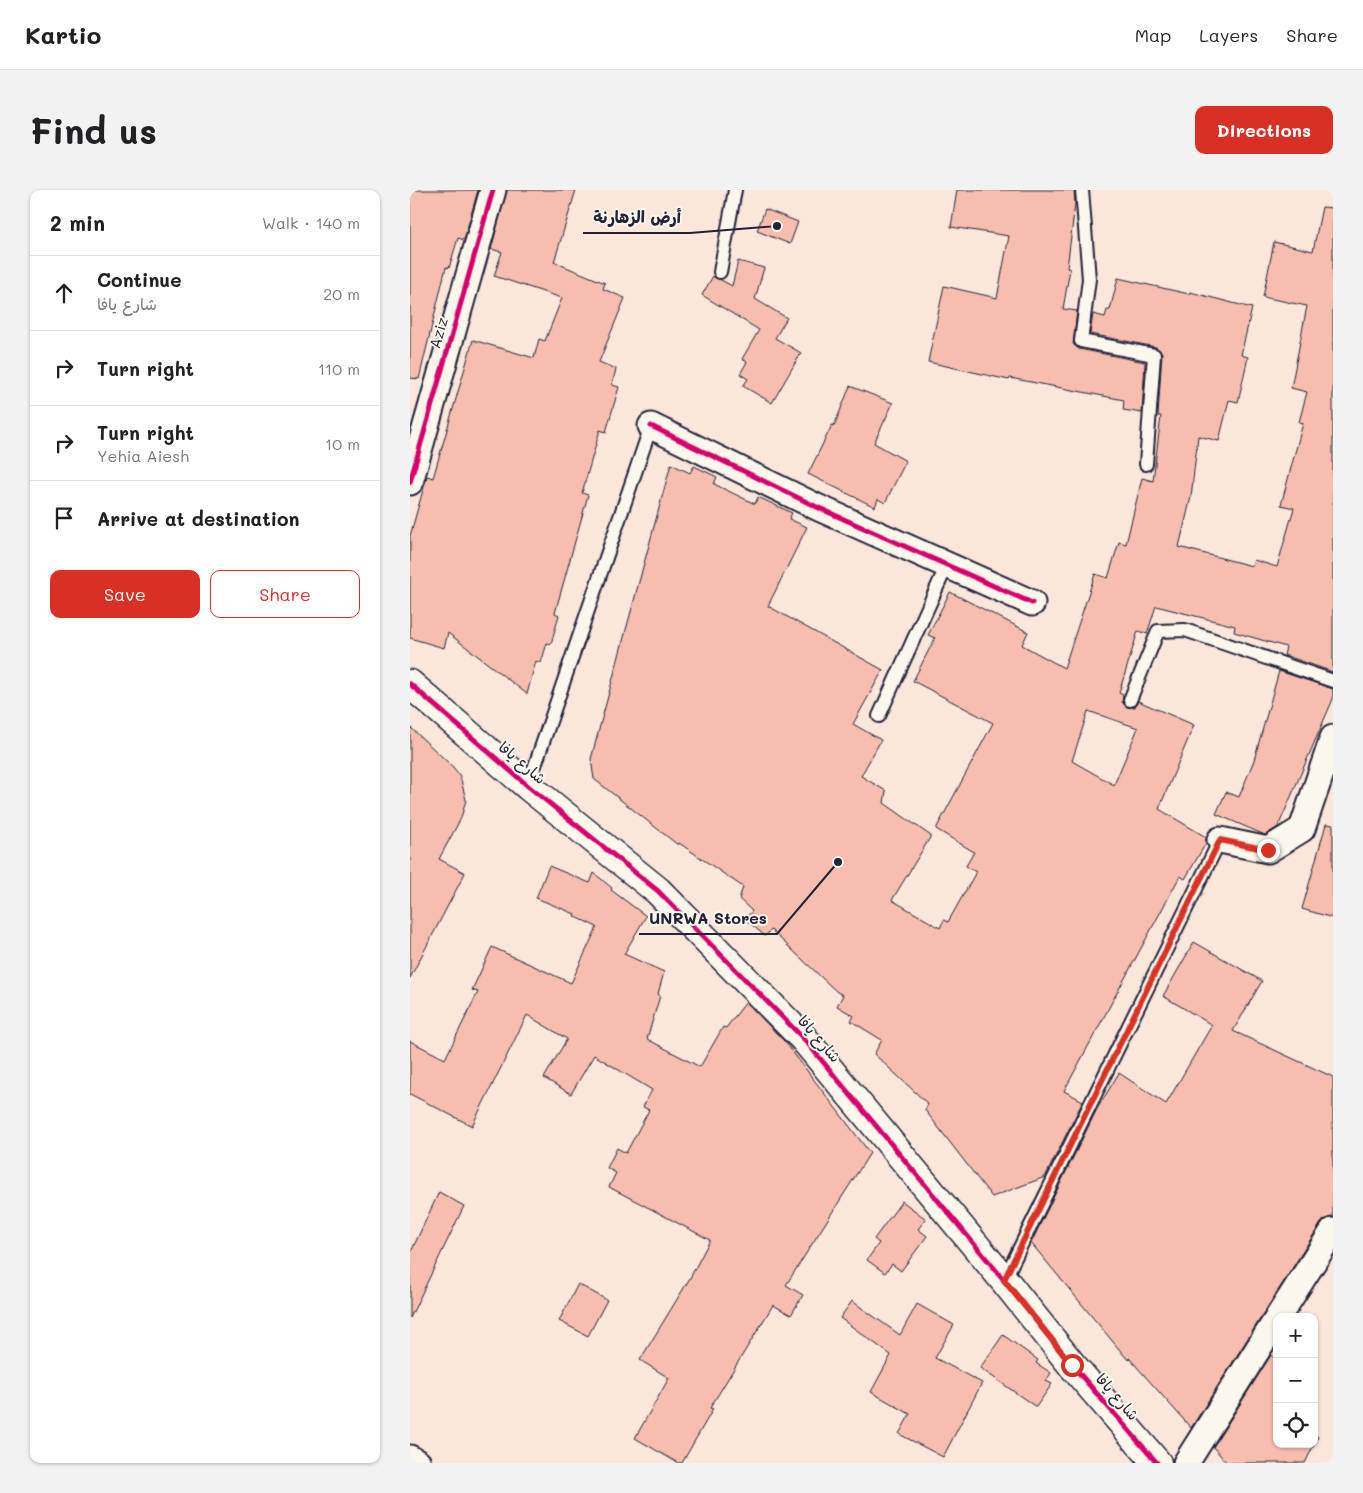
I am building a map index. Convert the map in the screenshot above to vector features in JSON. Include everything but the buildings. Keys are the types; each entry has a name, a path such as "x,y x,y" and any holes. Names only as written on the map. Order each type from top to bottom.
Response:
{"street":[{"name":"Aziz","path":"410,482 493,190"},
{"path":"651,426 819,508 1032,603"},
{"name":"شارع يافا","path":"410,684 528,786 658,892 804,1039 1072,1365 1157,1463"},
{"path":"1220,840 1268,850 1302,829 1333,738"},
{"path":"1280,1313 1333,1230"},
{"path":"1186,1463 1273,1324"},
{"path":"410,1458 418,1463"}],"lane":[{"path":"720,272 735,190"},
{"path":"1082,190 1089,279 1081,341 1154,355 1146,464"},
{"path":"528,786 651,426"},
{"path":"879,716 947,565"},
{"path":"1130,700 1158,631 1185,630 1333,681"},
{"path":"1004,1280 1220,840"}],"cycle path":[{"path":"410,482 493,190"},
{"path":"651,426 819,508 1032,603"},
{"path":"410,684 528,786 658,891 804,1039 1072,1365 1157,1463"}],"place":[{"name":"أرض الزهارنة","path":"777,226"},
{"name":"UNRWA Stores","path":"838,862"}],"route":[{"path":"1072,1365 1004,1280 1220,840 1268,850"}]}
